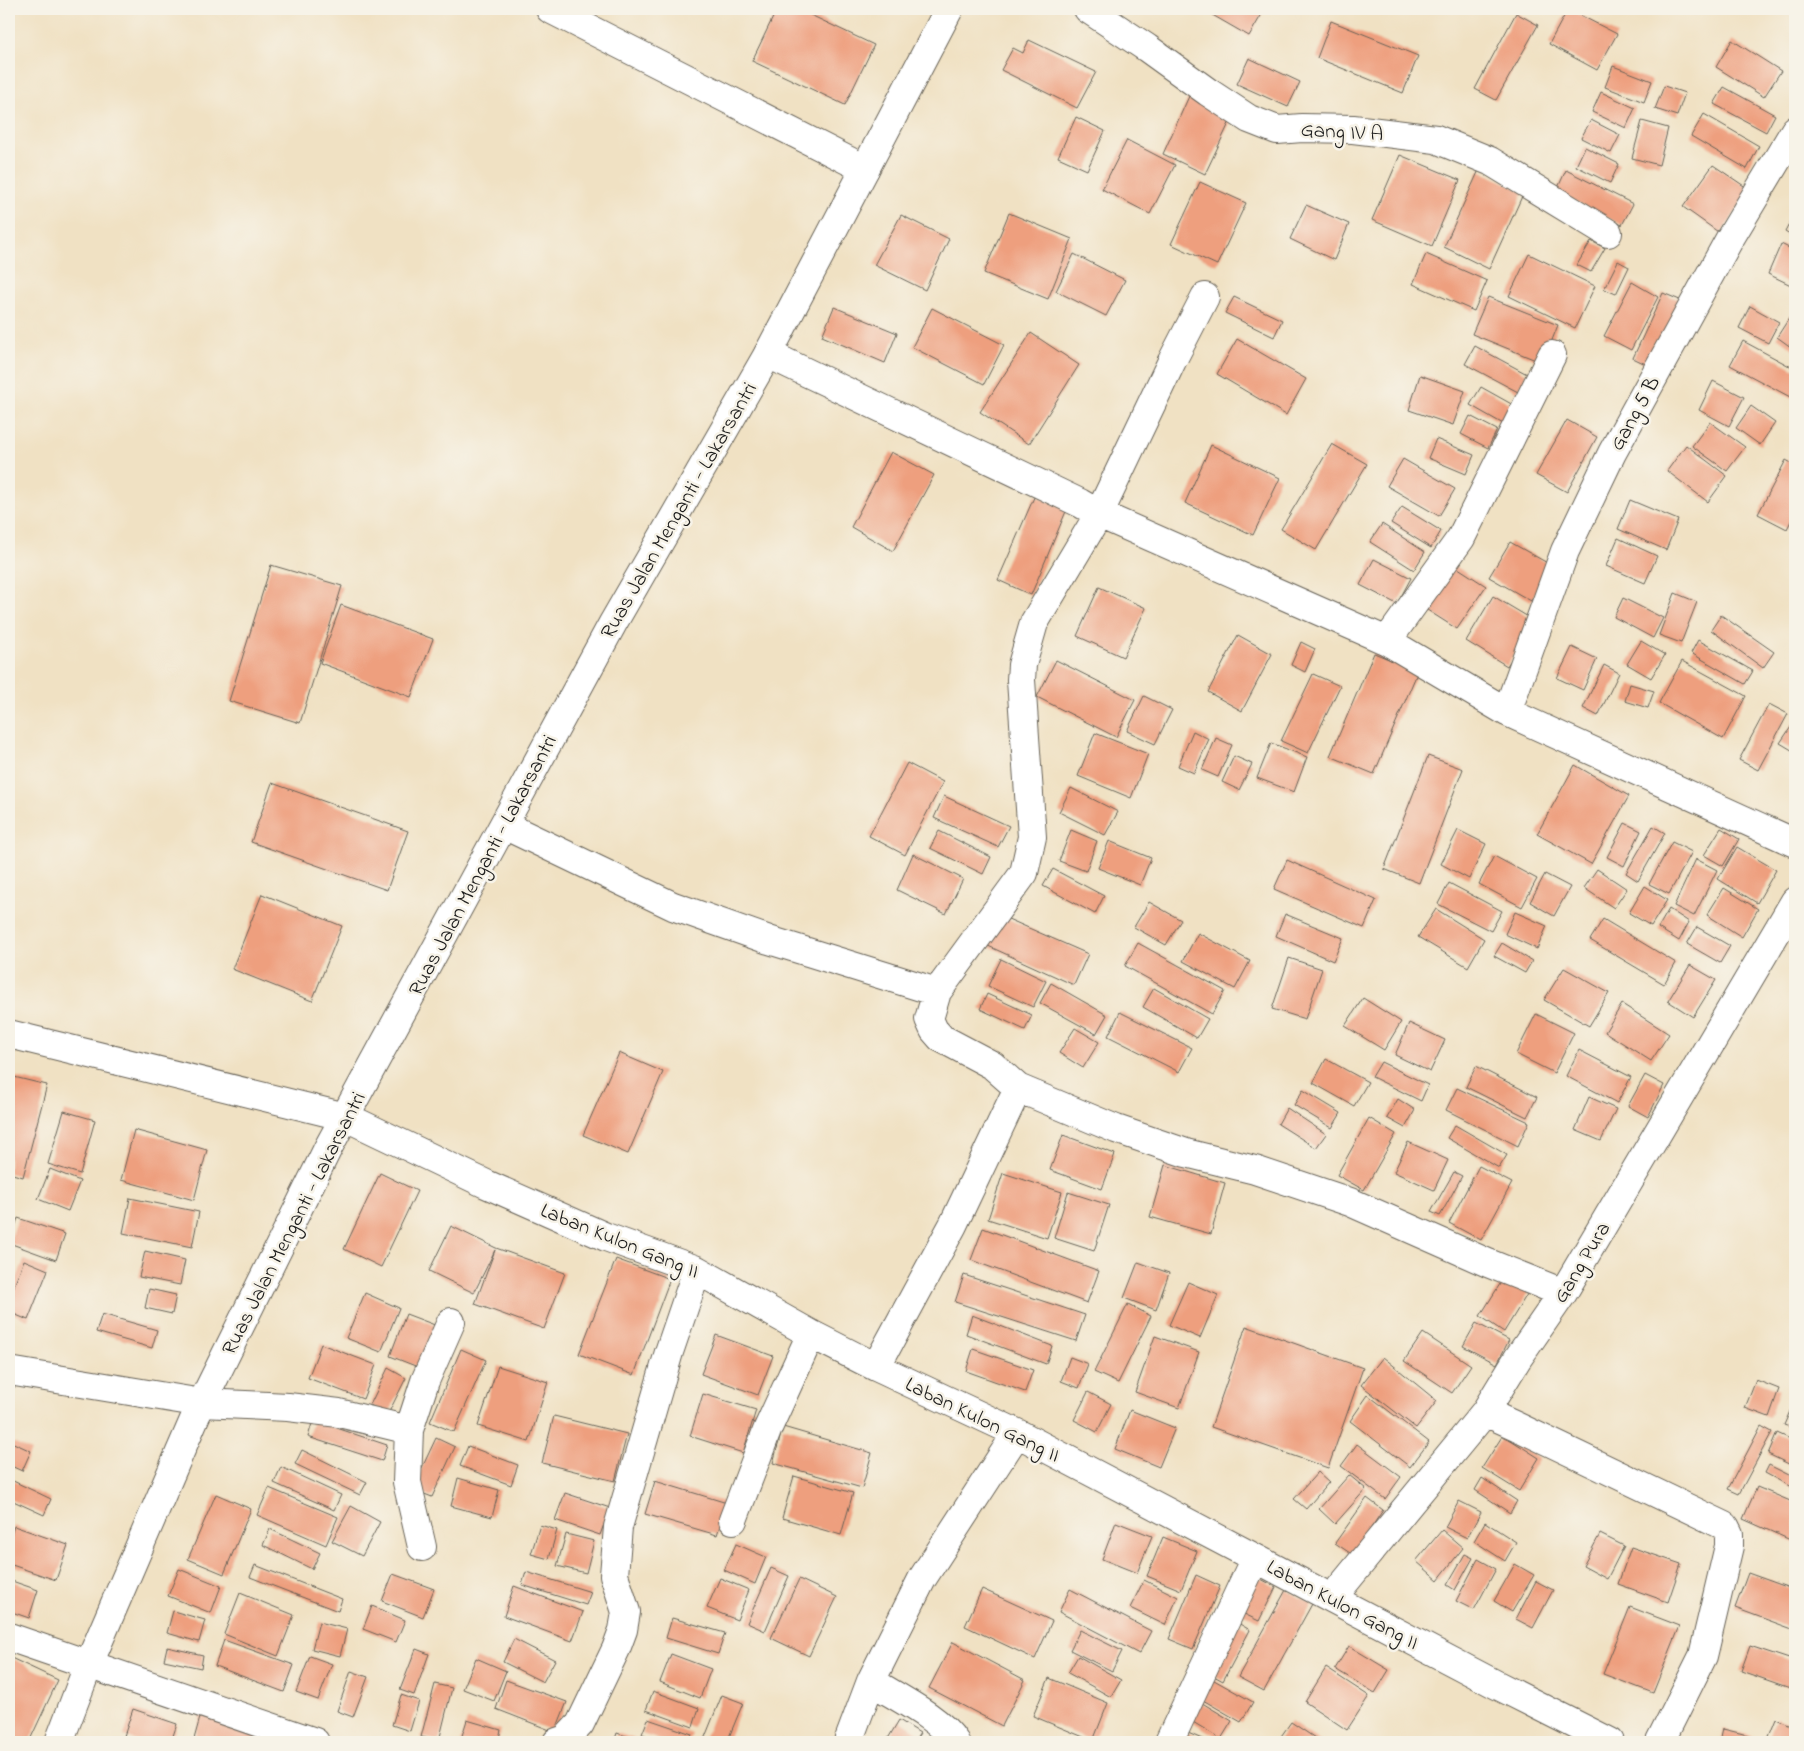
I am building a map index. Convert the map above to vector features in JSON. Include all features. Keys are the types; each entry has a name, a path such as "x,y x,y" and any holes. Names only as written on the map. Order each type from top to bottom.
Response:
{"street":[{"path":"550,9 864,169"},
{"name":"Ruas Jalan Menganti - Lakarsantri","path":"59,1742 88,1666 202,1403 329,1146 613,623 768,354 949,9"},
{"name":"Gang IV A","path":"1088,9 1249,119 1278,130 1353,129 1436,139 1490,161 1608,233"},
{"name":"Gang 5 B","path":"1507,712 1565,551 1612,453 1729,240 1795,130"},
{"path":"1205,297 1168,369 1099,514 1034,623 1022,665 1022,710 1032,837 1024,873 937,992 929,1019 934,1030 941,1038 992,1065 1018,1088 1116,1129 1186,1154 1255,1170 1350,1202 1488,1263 1563,1293"},
{"path":"768,354 1080,503 1099,514 1387,641 1507,712 1795,844"},
{"path":"1387,641 1461,538 1552,355"},
{"path":"504,825 673,906 769,940 937,992"},
{"name":"Gang Pura","path":"1332,1598 1485,1412 1518,1358 1563,1293 1795,901"},
{"name":"Laban Kulon Gang II","path":"9,1034 346,1117 486,1184 606,1237 697,1270 876,1368 1017,1434 1610,1742"},
{"path":"876,1368 953,1225 1018,1088"},
{"path":"557,1742 566,1739 580,1724 623,1630 626,1612 614,1575 618,1527 670,1352 697,1270"},
{"path":"422,1546 407,1482 409,1430 426,1381 451,1322"},
{"path":"733,1520 768,1428 811,1334"},
{"path":"9,1371 202,1403 288,1407 339,1413 409,1430"},
{"path":"1485,1412 1552,1442 1725,1526 1729,1534 1729,1546 1702,1656 1660,1742"},
{"path":"848,1742 871,1681 922,1579 1017,1434"},
{"path":"1169,1742 1255,1558"},
{"path":"9,1638 306,1741"},
{"path":"871,1681 934,1721 950,1734 955,1742"}],"building":[{"path":"777,9 798,9 874,45 845,105 752,61"},
{"path":"1202,9 1265,9 1249,36"},
{"path":"1568,9 1617,34 1597,70 1549,44"},
{"path":"1516,13 1538,25 1496,100 1475,89"},
{"path":"1331,21 1418,56 1403,93 1317,58"},
{"path":"1029,40 1096,72 1077,108 1001,70 1013,48 1023,53"},
{"path":"1732,40 1781,71 1764,97 1716,67"},
{"path":"1249,58 1300,82 1288,107 1237,84"},
{"path":"1613,66 1652,81 1644,102 1605,87"},
{"path":"1664,86 1685,93 1677,116 1655,109"},
{"path":"1724,87 1775,115 1766,132 1714,104"},
{"path":"1601,92 1635,108 1626,128 1592,112"},
{"path":"1190,94 1233,115 1205,174 1163,154"},
{"path":"1704,114 1759,146 1747,169 1691,136"},
{"path":"1076,117 1105,131 1087,170 1058,157"},
{"path":"1591,120 1620,135 1611,153 1581,138"},
{"path":"1642,121 1668,128 1659,165 1632,158"},
{"path":"1127,140 1175,165 1150,214 1102,189"},
{"path":"1585,147 1619,164 1610,183 1576,166"},
{"path":"1400,155 1460,180 1432,246 1372,220"},
{"path":"1713,165 1750,190 1721,234 1683,207"},
{"path":"1479,170 1524,192 1489,269 1444,247"},
{"path":"1566,170 1633,204 1622,225 1556,192"},
{"path":"1200,182 1246,203 1217,265 1171,244"},
{"path":"1306,205 1349,224 1334,260 1290,239"},
{"path":"1009,213 1072,239 1048,299 984,273"},
{"path":"901,215 949,239 925,290 874,265"},
{"path":"1793,217 1795,218 1795,238 1785,232"},
{"path":"1591,241 1605,248 1591,272 1577,265"},
{"path":"1781,244 1795,251 1795,287 1768,274"},
{"path":"1074,254 1125,280 1106,316 1056,291"},
{"path":"1426,254 1487,281 1474,311 1413,284"},
{"path":"1529,254 1595,286 1575,328 1509,296"},
{"path":"1618,261 1629,267 1616,294 1604,289"},
{"path":"1632,282 1658,297 1631,350 1604,336"},
{"path":"1663,293 1687,303 1656,369 1633,358"},
{"path":"1234,297 1282,320 1274,337 1225,313"},
{"path":"1488,297 1558,325 1543,363 1472,334"},
{"path":"1750,306 1779,322 1768,343 1739,328"},
{"path":"834,307 897,333 885,363 822,336"},
{"path":"932,308 1004,345 984,384 912,347"},
{"path":"1795,309 1795,350 1777,337"},
{"path":"1031,333 1079,365 1029,444 980,412"},
{"path":"1237,339 1306,379 1286,415 1217,374"},
{"path":"1743,341 1795,369 1795,392 1792,398 1730,365"},
{"path":"1475,346 1527,374 1518,392 1465,364"},
{"path":"1420,375 1465,391 1453,425 1409,410"},
{"path":"1713,381 1744,397 1729,426 1699,410"},
{"path":"1481,387 1515,406 1505,425 1470,405"},
{"path":"1751,406 1775,423 1760,445 1736,428"},
{"path":"1470,416 1497,430 1488,448 1461,434"},
{"path":"1567,420 1597,437 1567,492 1536,475"},
{"path":"1710,422 1745,447 1727,471 1692,446"},
{"path":"1436,439 1474,455 1466,474 1428,458"},
{"path":"1332,444 1367,464 1316,550 1281,529"},
{"path":"1211,445 1280,478 1253,535 1185,503"},
{"path":"1686,445 1727,476 1708,502 1667,471"},
{"path":"891,452 934,475 893,551 851,527"},
{"path":"1403,459 1455,489 1439,516 1387,486"},
{"path":"1786,460 1795,465 1795,513 1787,529 1758,514"},
{"path":"1035,495 1067,509 1031,595 998,580"},
{"path":"1630,500 1678,520 1666,550 1618,529"},
{"path":"1402,507 1441,531 1431,548 1391,523"},
{"path":"1382,524 1425,552 1414,570 1370,542"},
{"path":"1618,538 1657,556 1645,583 1606,566"},
{"path":"1510,542 1551,565 1531,601 1489,577"},
{"path":"1374,559 1411,578 1397,604 1360,585"},
{"path":"1452,564 1486,586 1457,629 1424,608"},
{"path":"271,565 342,586 300,723 229,701"},
{"path":"1099,587 1146,608 1123,657 1077,636"},
{"path":"1675,593 1697,602 1681,643 1659,635"},
{"path":"1493,596 1535,621 1507,666 1466,641"},
{"path":"1623,598 1663,618 1653,638 1614,617"},
{"path":"341,605 433,639 411,697 320,663"},
{"path":"1721,615 1774,652 1763,668 1711,630"},
{"path":"1238,635 1272,654 1242,711 1208,692"},
{"path":"1698,640 1753,671 1745,684 1691,653"},
{"path":"1641,641 1665,655 1651,678 1627,664"},
{"path":"1301,642 1315,649 1305,672 1291,665"},
{"path":"1572,647 1597,659 1583,690 1557,678"},
{"path":"1374,653 1418,671 1374,774 1330,756"},
{"path":"1056,660 1135,700 1116,737 1037,697"},
{"path":"1682,661 1746,696 1723,739 1659,703"},
{"path":"1604,665 1619,673 1598,716 1583,708"},
{"path":"1313,674 1340,686 1308,753 1281,741"},
{"path":"1630,684 1654,691 1648,708 1625,701"},
{"path":"1144,696 1172,710 1155,744 1127,731"},
{"path":"1769,704 1788,714 1758,770 1739,760"},
{"path":"1795,721 1795,752 1780,743"},
{"path":"1193,731 1209,739 1194,773 1178,766"},
{"path":"1095,733 1148,754 1131,798 1078,776"},
{"path":"1216,738 1232,745 1218,777 1202,770"},
{"path":"1271,743 1307,757 1294,792 1257,778"},
{"path":"1234,756 1252,764 1239,790 1222,782"},
{"path":"1428,756 1463,769 1419,883 1384,869"},
{"path":"907,763 943,782 905,855 869,836"},
{"path":"1575,765 1629,796 1591,864 1537,834"},
{"path":"272,783 408,831 387,890 251,842"},
{"path":"1071,788 1118,812 1105,835 1059,812"},
{"path":"944,796 1009,826 998,847 934,818"},
{"path":"1625,823 1641,831 1624,866 1607,857"},
{"path":"1653,826 1665,833 1638,881 1626,873"},
{"path":"1721,828 1739,839 1723,866 1704,855"},
{"path":"1071,830 1097,841 1086,871 1059,861"},
{"path":"1458,830 1486,844 1469,879 1441,864"},
{"path":"939,831 991,857 983,874 930,848"},
{"path":"1109,841 1151,858 1140,885 1098,868"},
{"path":"1672,842 1692,852 1669,894 1649,884"},
{"path":"1737,847 1776,870 1757,903 1718,879"},
{"path":"913,854 963,879 946,914 897,890"},
{"path":"1494,856 1537,879 1522,907 1479,884"},
{"path":"1696,859 1717,870 1694,916 1674,906"},
{"path":"1287,860 1376,900 1364,928 1274,889"},
{"path":"1053,869 1104,896 1095,914 1043,886"},
{"path":"1597,869 1627,889 1614,908 1584,888"},
{"path":"1545,874 1570,887 1554,916 1530,902"},
{"path":"1449,883 1502,911 1491,931 1438,904"},
{"path":"1645,886 1667,900 1651,926 1629,913"},
{"path":"1724,888 1758,909 1742,937 1707,915"},
{"path":"262,894 342,926 312,1001 232,969"},
{"path":"1149,902 1181,920 1166,945 1134,927"},
{"path":"1436,909 1484,939 1468,967 1418,937"},
{"path":"1669,909 1689,922 1679,941 1658,928"},
{"path":"1515,912 1547,926 1537,949 1505,934"},
{"path":"1285,914 1343,938 1333,961 1276,936"},
{"path":"999,915 1088,954 1074,985 986,945"},
{"path":"1603,919 1676,963 1664,984 1590,940"},
{"path":"1697,927 1730,946 1720,963 1687,944"},
{"path":"1198,933 1250,961 1235,989 1183,961"},
{"path":"1138,943 1225,991 1212,1014 1125,966"},
{"path":"1502,943 1532,961 1525,973 1494,956"},
{"path":"1289,958 1322,969 1305,1019 1272,1009"},
{"path":"1001,959 1046,981 1033,1007 988,986"},
{"path":"1690,965 1716,980 1693,1017 1668,1001"},
{"path":"1564,968 1609,993 1589,1026 1544,1000"},
{"path":"1051,983 1107,1015 1096,1034 1040,1003"},
{"path":"1154,988 1208,1019 1197,1038 1143,1007"},
{"path":"987,994 1032,1015 1025,1030 980,1009"},
{"path":"1363,998 1401,1022 1384,1050 1345,1026"},
{"path":"1622,1004 1669,1034 1651,1061 1605,1032"},
{"path":"1120,1012 1192,1048 1179,1072 1108,1036"},
{"path":"1536,1014 1574,1033 1554,1073 1516,1054"},
{"path":"1409,1023 1445,1040 1430,1072 1395,1055"},
{"path":"1075,1028 1099,1042 1083,1068 1059,1053"},
{"path":"1579,1050 1631,1077 1617,1103 1566,1076"},
{"path":"619,1053 663,1072 628,1154 583,1135"},
{"path":"1326,1059 1368,1082 1354,1106 1313,1083"},
{"path":"1381,1062 1428,1085 1421,1101 1372,1077"},
{"path":"1476,1066 1537,1097 1527,1117 1466,1087"},
{"path":"1645,1075 1664,1085 1648,1117 1628,1106"},
{"path":"14,1077 47,1085 23,1177 9,1173 9,1097"},
{"path":"1457,1088 1529,1122 1518,1146 1446,1110"},
{"path":"1303,1090 1341,1113 1332,1128 1294,1105"},
{"path":"1589,1097 1616,1109 1601,1141 1575,1130"},
{"path":"1398,1099 1415,1110 1405,1128 1387,1118"},
{"path":"1287,1108 1326,1134 1316,1148 1278,1124"},
{"path":"64,1111 95,1120 80,1174 48,1164"},
{"path":"1369,1118 1396,1134 1364,1190 1337,1175"},
{"path":"1455,1125 1507,1155 1499,1168 1447,1138"},
{"path":"134,1130 207,1150 194,1200 121,1180"},
{"path":"1063,1135 1115,1154 1102,1189 1050,1170"},
{"path":"1408,1142 1448,1160 1434,1190 1394,1172"},
{"path":"1165,1165 1225,1183 1211,1234 1150,1217"},
{"path":"1479,1166 1512,1183 1481,1240 1449,1223"},
{"path":"50,1169 80,1181 68,1211 38,1199"},
{"path":"1454,1172 1462,1176 1440,1216 1431,1212"},
{"path":"380,1173 417,1191 381,1267 344,1249"},
{"path":"1003,1173 1062,1192 1047,1238 988,1219"},
{"path":"1068,1192 1109,1205 1094,1251 1054,1238"},
{"path":"130,1198 199,1212 192,1247 123,1233"},
{"path":"18,1218 65,1234 56,1260 9,1243"},
{"path":"451,1226 496,1248 565,1273 544,1329 475,1304 495,1250 474,1293 429,1271"},
{"path":"983,1228 1099,1271 1087,1303 971,1260"},
{"path":"145,1251 185,1260 180,1285 139,1277"},
{"path":"616,1259 670,1279 634,1375 579,1354"},
{"path":"24,1260 48,1270 28,1320 9,1312 9,1299"},
{"path":"1138,1262 1169,1273 1156,1310 1124,1298"},
{"path":"964,1275 1085,1315 1076,1341 955,1302"},
{"path":"1505,1276 1529,1291 1504,1332 1480,1316"},
{"path":"1188,1282 1218,1295 1200,1338 1169,1325"},
{"path":"149,1289 176,1295 172,1314 145,1308"},
{"path":"365,1293 399,1308 381,1352 346,1338"},
{"path":"1128,1304 1151,1316 1118,1383 1094,1372"},
{"path":"102,1314 157,1330 152,1348 96,1332"},
{"path":"406,1314 440,1327 423,1369 390,1356"},
{"path":"972,1315 1052,1346 1046,1364 966,1334"},
{"path":"1476,1323 1509,1340 1497,1364 1463,1346"},
{"path":"1246,1326 1363,1368 1328,1468 1211,1427"},
{"path":"1423,1333 1471,1365 1452,1393 1404,1361"},
{"path":"716,1335 773,1356 758,1395 701,1374"},
{"path":"1155,1336 1199,1352 1179,1408 1135,1392"},
{"path":"321,1344 376,1365 363,1399 308,1378"},
{"path":"461,1349 486,1360 454,1432 430,1422"},
{"path":"973,1349 1033,1370 1025,1392 966,1371"},
{"path":"1070,1357 1088,1364 1079,1388 1061,1381"},
{"path":"1383,1357 1437,1401 1416,1428 1361,1385"},
{"path":"498,1366 548,1382 529,1442 478,1426"},
{"path":"388,1368 406,1378 388,1414 370,1405"},
{"path":"1756,1380 1779,1389 1769,1417 1745,1408"},
{"path":"1088,1392 1111,1404 1097,1432 1074,1420"},
{"path":"703,1394 756,1410 743,1453 690,1436"},
{"path":"1368,1395 1429,1442 1410,1467 1350,1421"},
{"path":"1795,1402 1795,1429 1784,1425"},
{"path":"1130,1410 1175,1428 1159,1467 1115,1449"},
{"path":"554,1416 627,1434 615,1481 542,1463"},
{"path":"313,1420 387,1445 382,1461 308,1437"},
{"path":"1761,1426 1772,1432 1739,1494 1728,1489"},
{"path":"783,1427 872,1453 862,1488 773,1463"},
{"path":"1777,1433 1795,1441 1795,1467 1768,1454"},
{"path":"1503,1435 1539,1458 1519,1491 1482,1468"},
{"path":"436,1438 455,1447 432,1497 412,1489"},
{"path":"9,1441 31,1451 22,1471 9,1465"},
{"path":"1357,1444 1401,1477 1385,1499 1341,1466"},
{"path":"468,1446 518,1465 511,1485 460,1466"},
{"path":"302,1450 367,1482 360,1495 295,1464"},
{"path":"1769,1465 1795,1478 1795,1489 1765,1473"},
{"path":"281,1467 341,1495 334,1510 274,1483"},
{"path":"1318,1472 1329,1482 1306,1509 1294,1499"},
{"path":"1349,1475 1366,1489 1335,1524 1319,1509"},
{"path":"794,1476 853,1493 841,1535 782,1518"},
{"path":"458,1478 499,1490 492,1517 451,1506"},
{"path":"1482,1478 1517,1501 1510,1513 1475,1490"},
{"path":"9,1479 51,1499 44,1515 9,1499"},
{"path":"655,1481 727,1503 717,1535 645,1514"},
{"path":"1757,1487 1795,1503 1795,1542 1743,1519"},
{"path":"269,1488 338,1517 326,1545 257,1515"},
{"path":"565,1493 610,1508 600,1535 555,1520"},
{"path":"216,1494 251,1509 224,1574 188,1559"},
{"path":"1367,1498 1383,1510 1353,1555 1335,1543"},
{"path":"1459,1501 1481,1512 1467,1538 1445,1527"},
{"path":"351,1506 380,1522 362,1556 332,1541"},
{"path":"1116,1522 1152,1536 1137,1573 1102,1559"},
{"path":"1485,1522 1516,1542 1505,1561 1474,1541"},
{"path":"540,1525 557,1530 549,1559 531,1554"},
{"path":"14,1526 68,1545 56,1580 9,1564 9,1542"},
{"path":"270,1529 320,1553 312,1569 263,1545"},
{"path":"1442,1530 1463,1548 1438,1580 1416,1561"},
{"path":"566,1534 594,1541 586,1573 557,1566"},
{"path":"1600,1534 1624,1546 1607,1579 1583,1566"},
{"path":"1163,1537 1197,1551 1181,1590 1147,1576"},
{"path":"736,1544 766,1557 755,1584 724,1570"},
{"path":"1631,1547 1681,1564 1668,1602 1618,1584"},
{"path":"1465,1554 1473,1558 1455,1590 1447,1585"},
{"path":"1478,1559 1496,1569 1474,1610 1456,1601"},
{"path":"1515,1564 1534,1575 1512,1612 1494,1601"},
{"path":"255,1565 342,1599 338,1611 250,1577"},
{"path":"771,1568 789,1576 765,1631 747,1623"},
{"path":"179,1569 221,1586 211,1613 168,1596"},
{"path":"526,1572 591,1592 586,1605 522,1585"},
{"path":"1748,1573 1795,1590 1795,1630 1735,1608"},
{"path":"393,1574 434,1589 423,1617 382,1601"},
{"path":"1196,1575 1220,1586 1193,1649 1169,1639"},
{"path":"1257,1577 1276,1587 1259,1621 1240,1612"},
{"path":"720,1578 749,1590 737,1620 707,1608"},
{"path":"799,1579 837,1597 809,1656 771,1638"},
{"path":"9,1580 38,1590 29,1618 9,1611"},
{"path":"1144,1580 1178,1597 1165,1625 1130,1608"},
{"path":"1536,1581 1553,1590 1533,1628 1516,1619"},
{"path":"514,1586 583,1612 572,1641 504,1616"},
{"path":"982,1589 1052,1621 1035,1659 965,1626"},
{"path":"1070,1589 1151,1631 1139,1654 1059,1612"},
{"path":"1286,1590 1312,1604 1264,1691 1238,1677"},
{"path":"240,1593 294,1615 278,1656 224,1634"},
{"path":"372,1606 405,1620 396,1642 363,1629"},
{"path":"1630,1607 1680,1626 1653,1693 1603,1674"},
{"path":"173,1611 205,1620 199,1642 167,1633"},
{"path":"672,1618 725,1633 718,1654 666,1638"},
{"path":"1231,1619 1250,1630 1223,1681 1203,1670"},
{"path":"319,1622 347,1629 340,1656 312,1649"},
{"path":"1080,1630 1122,1651 1112,1671 1070,1650"},
{"path":"514,1639 555,1660 543,1682 503,1662"},
{"path":"224,1640 294,1665 284,1692 215,1666"},
{"path":"953,1642 1025,1680 1002,1726 929,1688"},
{"path":"1349,1646 1389,1670 1375,1693 1335,1669"},
{"path":"1750,1646 1795,1661 1795,1674 1790,1688 1741,1671"},
{"path":"167,1647 203,1655 201,1668 164,1660"},
{"path":"416,1649 429,1654 414,1695 400,1690"},
{"path":"671,1654 711,1669 700,1698 660,1682"},
{"path":"310,1656 332,1664 318,1700 296,1692"},
{"path":"1078,1656 1121,1680 1111,1697 1068,1673"},
{"path":"9,1657 58,1680 29,1742 9,1742"},
{"path":"476,1658 506,1671 494,1701 463,1689"},
{"path":"1326,1668 1369,1696 1347,1730 1305,1702"},
{"path":"351,1671 368,1677 353,1717 337,1711"},
{"path":"1207,1676 1253,1702 1241,1722 1196,1696"},
{"path":"1049,1678 1108,1703 1093,1741 1033,1716"},
{"path":"506,1680 567,1702 555,1732 496,1709"},
{"path":"435,1684 452,1688 439,1741 421,1737"},
{"path":"653,1691 699,1708 693,1727 646,1710"},
{"path":"401,1695 419,1701 410,1731 392,1725"},
{"path":"722,1695 743,1703 727,1742 703,1742"},
{"path":"1199,1701 1232,1721 1221,1739 1188,1719"},
{"path":"133,1709 177,1724 171,1742 143,1742 124,1736"},
{"path":"201,1714 269,1735 267,1742 205,1742 194,1739"},
{"path":"648,1719 692,1734 689,1742 665,1742 642,1734"},
{"path":"1776,1719 1795,1727 1795,1742 1775,1742 1768,1739"},
{"path":"467,1720 501,1730 498,1742 460,1742"},
{"path":"899,1720 920,1733 914,1742 886,1742"},
{"path":"1291,1722 1321,1742 1277,1742"},
{"path":"1723,1729 1756,1737 1755,1742 1720,1742"},
{"path":"617,1733 643,1742 614,1742"},
{"path":"1188,1733 1209,1742 1184,1742"}]}
